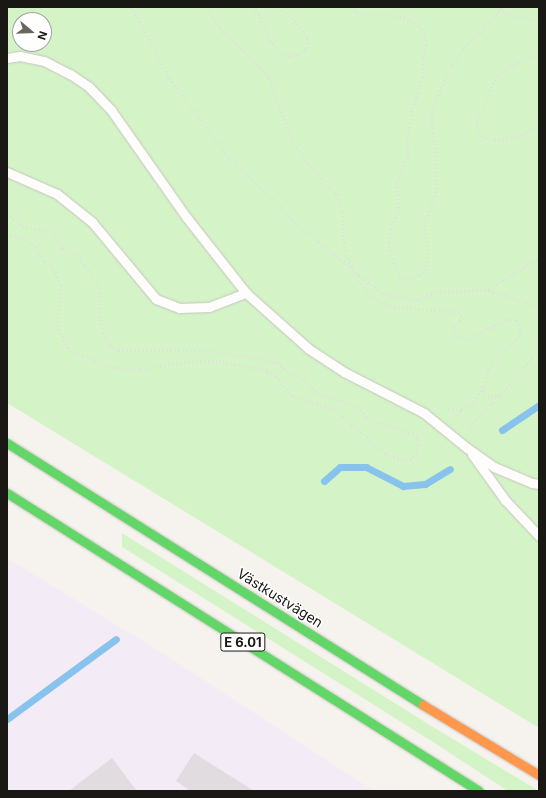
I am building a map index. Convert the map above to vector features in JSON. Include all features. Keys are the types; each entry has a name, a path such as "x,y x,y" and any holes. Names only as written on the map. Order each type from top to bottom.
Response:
{"highway":[{"name":"Västkustvägen","path":"7,443 436,713 539,775"},
{"name":"E 6.01","path":"7,493 479,791"}],"lane":[{"path":"7,58 20,56 44,61 70,74 88,87 111,110 187,218 246,294 308,349 344,372 424,413 467,448 494,467 532,483 539,484"},
{"path":"7,172 58,194 92,222 156,299 179,308 210,307 246,294"},
{"path":"467,448 504,500 539,536"}],"path":[{"path":"132,7 172,82 226,154 297,224 382,293 416,300 440,291 488,290 535,305 539,309"},
{"path":"206,7 221,29 255,61 269,78 294,144 337,195 343,212 343,235 346,255 367,293 380,301 395,307 459,312 463,318 454,327 457,336 466,340 507,319 517,320 521,329 519,337 499,356 489,370 483,387 474,404 461,410 436,409 424,413"},
{"path":"253,7 259,14 270,40 280,53 289,56 298,54 307,48 307,38 296,22 279,7"},
{"path":"350,7 357,12 368,15 388,15 404,18 416,23 424,32 427,45 423,60 423,76 413,106 408,136 408,154 397,183 399,210 391,229 389,243 391,255 399,275 406,279 419,275 425,270 427,255 425,223 437,189 436,157 431,118 436,99 452,65 463,50 502,8"},
{"path":"496,7 502,8 514,16 539,21"},
{"path":"539,56 510,67 497,76 477,122 479,132 482,136 495,140 520,136 539,126"},
{"path":"7,214 22,226 51,231 63,248 78,254 99,288 101,300 100,316 104,333 110,346 119,350 214,351 269,360 278,363 290,373 300,376 315,391 358,407 367,418 414,434 419,441 417,453 411,460 398,459 385,454 336,411 292,396 280,381 267,371 217,361 181,363 139,370 114,368 83,356 68,348 58,330 57,318 61,285 52,267 44,261 30,242 16,236 7,236"},
{"path":"488,290 539,257"},
{"path":"458,440 519,374 539,348"},
{"path":"483,387 484,395 491,397 501,394"}],"shaded area":[{"path":"7,558 167,656 374,791 7,791"}],"green space":[{"path":"7,7 539,7 539,728 7,403"},
{"path":"122,533 438,730 539,791 508,791 433,742 122,547"}],"building":[{"path":"194,753 254,791 191,791 176,781"},
{"path":"112,758 137,791 69,791"}],"waterway":[{"path":"502,430 539,405"},
{"path":"324,481 340,467 366,467 403,486 425,484 450,469"},
{"path":"7,719 116,639"}],"traffic: fast":[{"path":"7,443 423,705"},
{"path":"7,493 479,791"}],"traffic: slow":[{"path":"423,705 539,775"}]}
